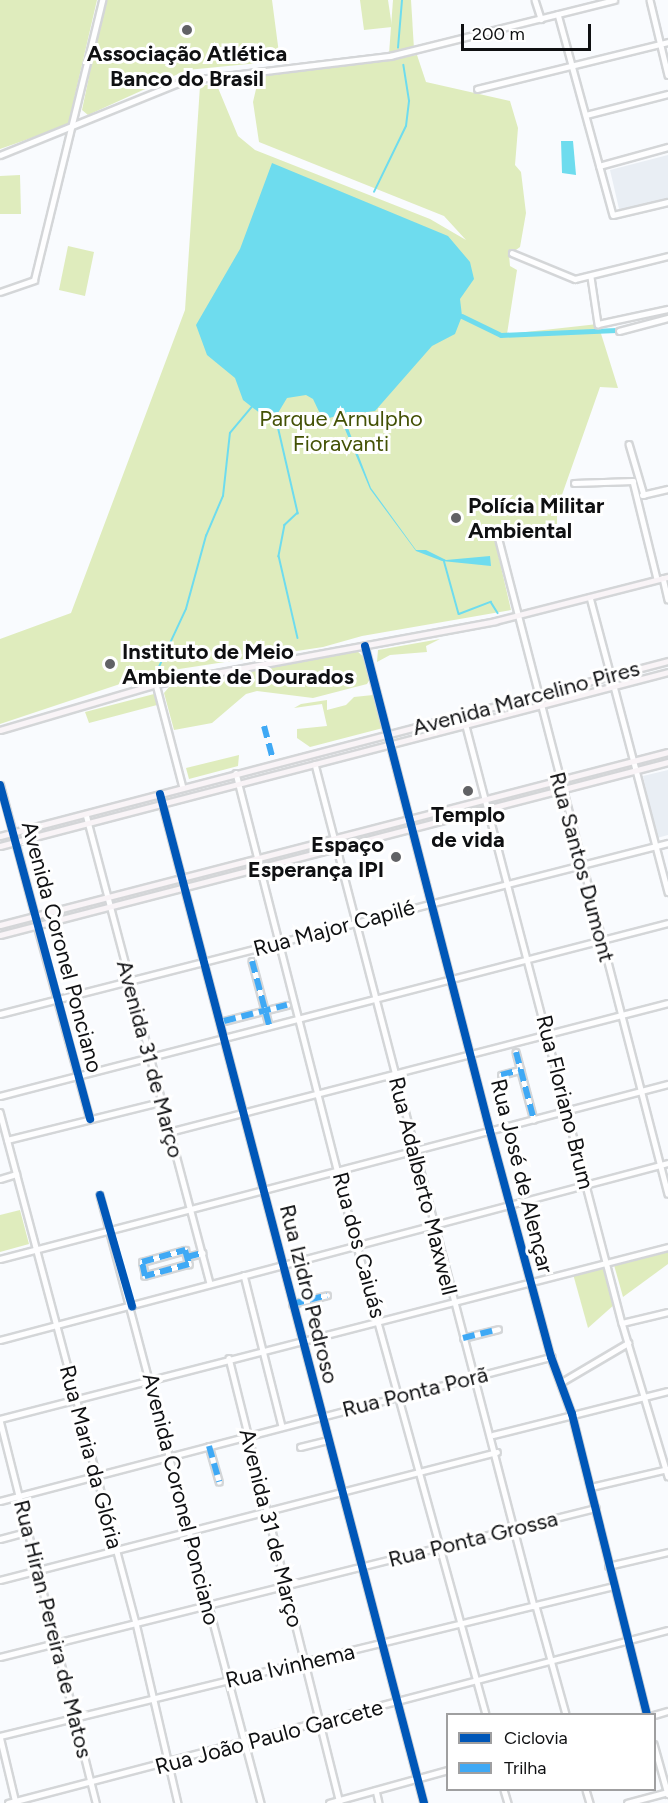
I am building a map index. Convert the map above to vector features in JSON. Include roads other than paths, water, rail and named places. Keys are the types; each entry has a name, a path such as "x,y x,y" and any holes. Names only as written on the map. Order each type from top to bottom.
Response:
{"main road":[{"path":"0,730 156,684 365,646 518,615 662,578"},
{"name":"Avenida Marcelino Pires","path":"0,836 668,661"},
{"name":"Avenida Marcelino Pires","path":"0,846 668,672"},
{"path":"611,676 614,686"},
{"path":"0,935 182,878 668,752"},
{"path":"313,753 315,764"},
{"path":"0,926 35,915 184,887 668,762"},
{"name":"Avenida Coronel Ponciano","path":"0,785 37,925"}],"street":[{"path":"0,292 34,280 102,0"},
{"path":"535,0 541,19"},
{"path":"0,155 70,130 183,81 390,56 614,0"},
{"path":"650,0 668,75"},
{"path":"558,14 614,215 668,202"},
{"path":"477,89 668,42"},
{"path":"586,115 668,94"},
{"path":"75,112 86,122"},
{"path":"599,166 668,147"},
{"path":"512,253 575,279 591,278 668,256"},
{"path":"591,278 598,324 668,309"},
{"path":"619,331 668,318"},
{"path":"624,320 633,327"},
{"path":"629,444 644,495"},
{"path":"574,483 633,481 668,599"},
{"path":"637,497 668,489"},
{"name":"Rua Santos Dumont","path":"499,540 559,781 668,1194"},
{"path":"590,597 611,676"},
{"name":"Rua José de Alençar","path":"365,646 391,745 407,820 473,1055 490,1131 512,1205 551,1357 572,1414 608,1566 647,1713"},
{"path":"156,684 183,788"},
{"path":"614,686 654,846 668,892"},
{"name":"Rua Floriano Brum","path":"466,726 506,884 548,1035 585,1186 609,1262 622,1323 668,1476"},
{"name":"Rua Adalberto Maxwell","path":"315,764 354,924 453,1303 473,1377 493,1435 513,1528 535,1606 555,1661 567,1713"},
{"name":"Rua dos Caiuás","path":"236,774 279,942 301,1016 317,1092 357,1246 402,1396 486,1713"},
{"name":"Rua Izidro Pedroso","path":"160,794 301,1341 424,1803"},
{"name":"Avenida 31 de Março","path":"86,814 129,981 152,1056 161,1102 210,1284"},
{"name":"Rua Major Capilé","path":"0,1014 668,843"},
{"path":"0,1096 527,957 668,923"},
{"name":"Avenida Coronel Ponciano","path":"37,925 90,1119"},
{"path":"252,962 269,1025"},
{"path":"169,1132 668,1003"},
{"path":"224,1021 287,1005"},
{"path":"516,1052 534,1120"},
{"path":"501,1075 520,1070"},
{"path":"0,1259 668,1084"},
{"path":"7,1140 161,1102"},
{"name":"Rua Maria da Glória","path":"0,1113 136,1623 178,1803"},
{"path":"0,1340 668,1163"},
{"path":"0,1179 16,1174"},
{"name":"Avenida Coronel Ponciano","path":"100,1195 132,1306 191,1529 226,1680 261,1803"},
{"path":"0,1420 229,1358 668,1247"},
{"path":"185,1250 187,1257 189,1264 145,1276 142,1262 185,1250"},
{"path":"187,1257 202,1253"},
{"path":"244,1275 282,1426"},
{"path":"292,1304 327,1295"},
{"path":"622,1323 668,1312"},
{"path":"463,1338 498,1329"},
{"path":"562,1382 628,1343"},
{"name":"Rua Ponta Porã","path":"0,1501 96,1474 551,1357"},
{"name":"Avenida 31 de Março","path":"229,1358 246,1436 340,1801"},
{"path":"493,1435 668,1391"},
{"name":"Rua Hiran Pereira de Matos","path":"0,1420 60,1643 96,1803"},
{"path":"300,1447 328,1440"},
{"path":"209,1446 219,1482"},
{"path":"0,1580 497,1452"},
{"path":"591,1487 667,1470"},
{"name":"Rua Ponta Grossa","path":"0,1657 596,1508"},
{"path":"0,1539 29,1531"},
{"path":"608,1566 668,1551"},
{"name":"Rua Ivinhema","path":"0,1736 614,1586"},
{"name":"Rua João Paulo Garcete","path":"8,1803 168,1764 668,1630"},
{"path":"0,1736 16,1802"},
{"path":"627,1803 668,1793 656,1759"},
{"path":"329,1803 446,1770"},
{"path":"376,1790 379,1803"}],"water":[{"path":"561,141 573,141 576,175 562,173"},
{"path":"272,163 448,236 470,262 474,279 460,299 462,316 455,334 432,346 375,411 343,415 371,488 416,550 426,550 446,560 490,556 491,566 442,561 416,551 370,489 339,415 323,420 313,399 306,395 287,398 278,413 266,418 243,400 235,378 207,355 196,325 240,249"}],"waterway":[{"path":"398,48 402,0"},
{"path":"374,192 406,126 409,101 403,65"},
{"path":"462,316 501,335 616,330"},
{"path":"158,669 186,609 206,536 223,496 230,433 252,407"},
{"path":"275,413 298,513 285,525 279,556 298,638"},
{"path":"444,560 459,614 491,602 498,613"}],"place":[{"name":"Associação Atlética Banco do Brasil","path":"187,30"},
{"name":"Polícia Militar Ambiental","path":"456,518"},
{"name":"Instituto de Meio Ambiente de Dourados","path":"110,664"},
{"name":"Templo de vida","path":"468,791"},
{"name":"Espaço Esperança IPI","path":"396,857"}],"park label":[{"name":"Parque Arnulpho Fioravanti","path":"341,431"}]}
